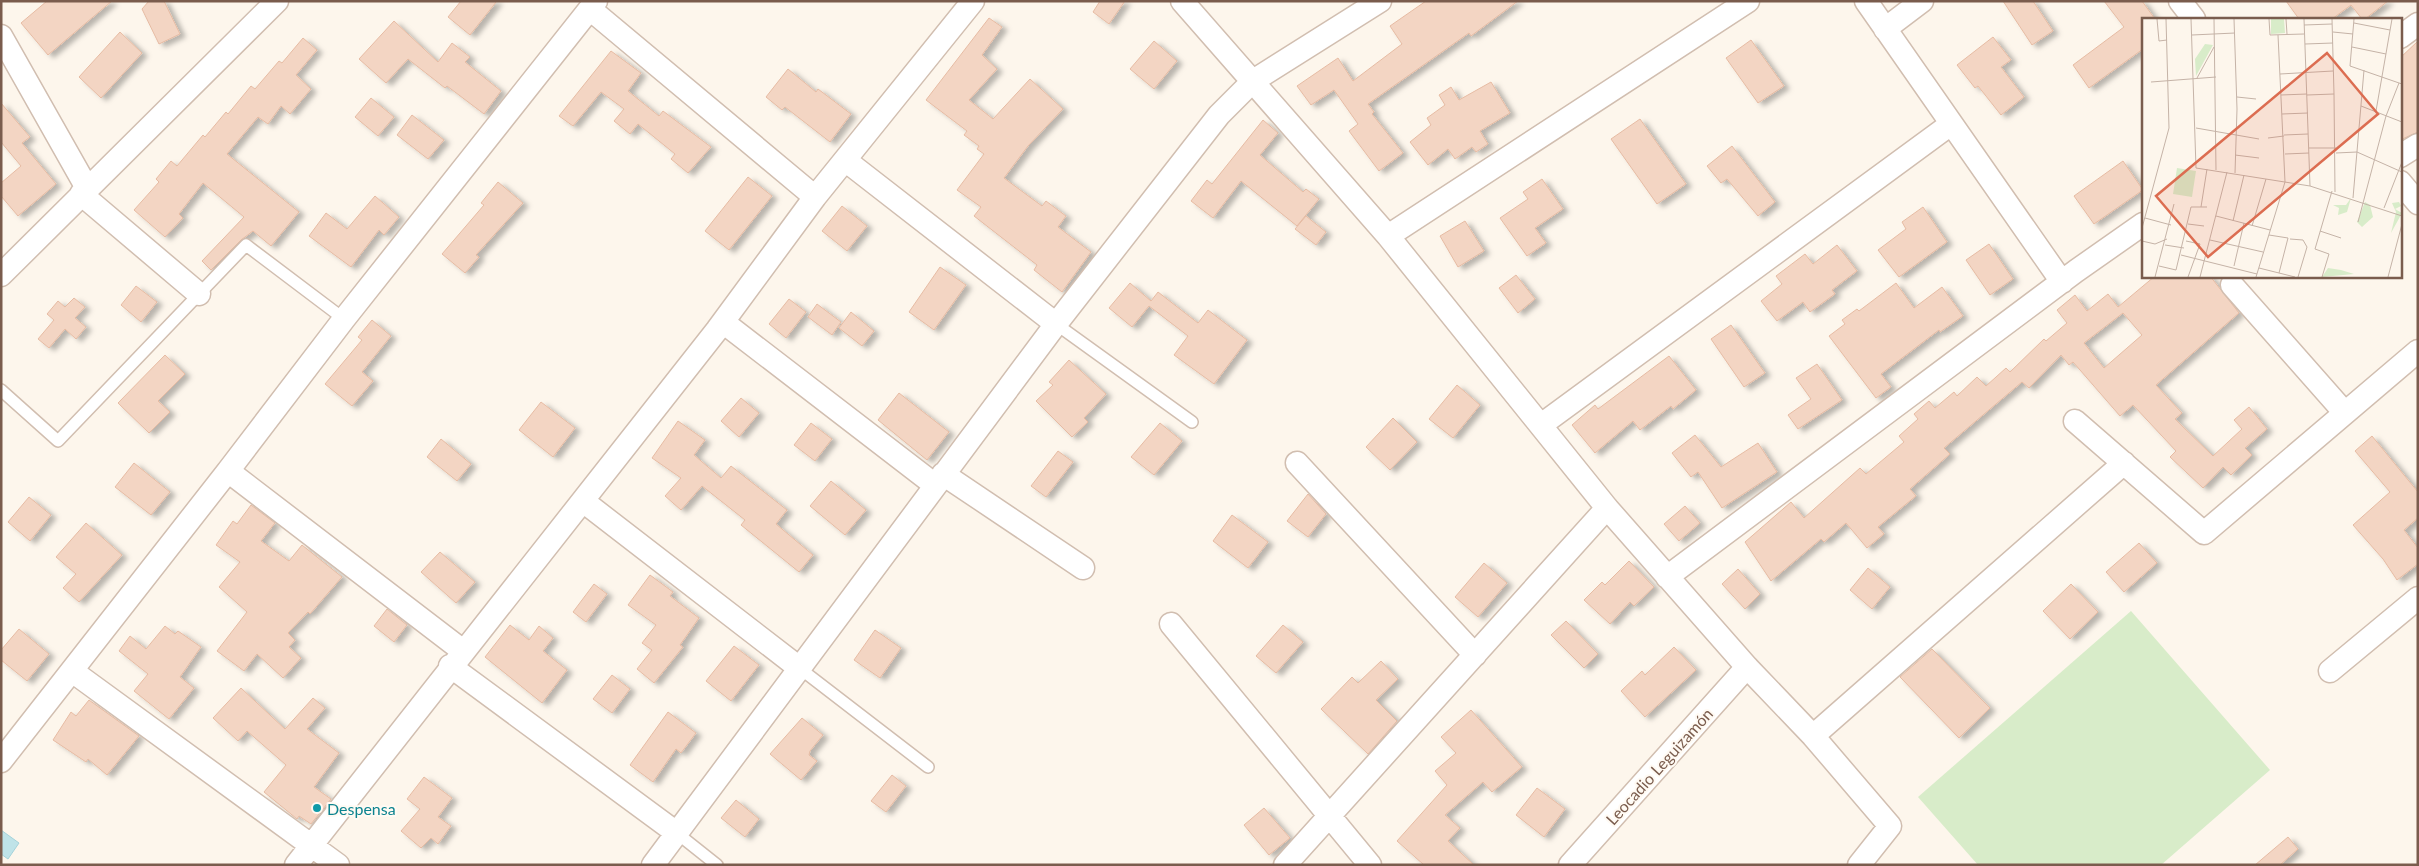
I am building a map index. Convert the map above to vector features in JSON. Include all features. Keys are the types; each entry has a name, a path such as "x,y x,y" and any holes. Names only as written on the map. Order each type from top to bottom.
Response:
{"street":[{"path":"1,275 277,1"},
{"path":"296,865 456,659 723,322 815,197 973,1"},
{"path":"1182,1 1388,236 1607,508 1747,667 1813,736 1890,826 1859,865"},
{"path":"654,865 798,667 939,479 1056,324 1220,115 1253,81 1380,1"},
{"path":"1388,236 1748,1"},
{"path":"1866,1 2062,282"},
{"path":"1886,29 1922,1"},
{"path":"2180,1 2193,18"},
{"path":"1,760 344,319 593,5 815,197"},
{"path":"2402,36 2418,24"},
{"path":"3,44 84,191 199,294"},
{"path":"1541,425 1951,124"},
{"path":"2402,155 2418,145"},
{"path":"845,160 1056,324"},
{"path":"2402,184 2418,203"},
{"path":"1667,577 2062,282 2142,225"},
{"path":"2232,285 2345,413"},
{"path":"723,322 939,479 1083,568"},
{"path":"2075,421 2204,533 2418,351"},
{"path":"1297,463 1475,655"},
{"path":"1813,736 2124,463"},
{"path":"228,470 456,659 678,834"},
{"path":"582,501 798,667"},
{"path":"1285,865 1607,508"},
{"path":"2330,671 2418,598"},
{"path":"1172,624 1370,865"},
{"name":"Leocadio Leguizamón","path":"1570,865 1747,667"},
{"path":"72,671 338,865"}],"lane":[{"path":"1,390 58,441 246,245 344,319"},
{"path":"1056,324 1192,422"},
{"path":"798,667 928,767"},
{"path":"678,834 717,865"}],"green space":[{"path":"2131,611 2270,770 2161,865 1978,865 1918,797"}],"water":[{"path":"1,830 19,843 8,859 1,854"}],"building":[{"path":"47,1 112,1 48,55 21,23"},
{"path":"149,1 164,1 180,34 159,44 142,9"},
{"path":"461,1 497,1 470,35 448,17"},
{"path":"1100,1 1125,1 1109,24 1093,12"},
{"path":"1426,1 1518,1 1471,36 1469,33 1368,104 1374,112 1372,114 1403,153 1379,171 1349,131 1358,124 1334,90 1311,105 1297,86 1338,58 1353,81 1402,44 1390,26"},
{"path":"2003,1 2033,1 2053,31 2032,45"},
{"path":"2104,1 2142,1 2154,18 2142,18 2142,50 2089,88 2073,65 2124,27"},
{"path":"2286,1 2388,1 2366,18 2361,18 2351,5 2333,18 2298,18"},
{"path":"989,18 1002,27 982,55 997,69 969,100 993,119 1030,79 1063,109 1028,146 1004,178 1042,206 1046,201 1066,216 1058,227 1091,252 1062,292 1034,270 1037,265 974,216 981,207 957,190 984,154 977,149 979,146 964,135 967,131 926,100"},
{"path":"394,21 438,62 452,43 470,57 465,62 501,91 484,114 447,86 445,88 408,59 386,83 359,59"},
{"path":"120,32 142,53 101,98 79,77"},
{"path":"1993,37 2011,60 2001,67 2024,97 2001,115 1978,86 1975,88 1957,65"},
{"path":"303,38 317,50 296,75 311,89 290,114 281,106 268,124 258,117 227,154 299,212 271,246 253,231 241,240 211,270 202,261 244,217 203,183 179,214 183,218 165,237 134,210 159,182 156,179 171,161 177,166 203,135 205,137 226,112 228,114 251,86 255,89 279,61 282,63"},
{"path":"1751,40 1784,86 1758,103 1726,58"},
{"path":"1154,41 1177,61 1154,89 1130,69"},
{"path":"2418,41 2418,132 2402,139 2402,56"},
{"path":"611,51 641,73 628,91 659,116 663,111 711,147 688,173 671,159 675,154 638,124 630,134 614,121 624,109 601,92 573,126 559,116"},
{"path":"788,69 816,92 818,89 851,114 830,142 785,107 782,110 766,97"},
{"path":"1491,82 1510,113 1480,131 1488,144 1476,152 1472,147 1455,159 1448,149 1428,165 1410,142 1431,125 1427,118 1445,105 1439,95 1451,87 1459,100"},
{"path":"371,98 394,117 378,136 355,117"},
{"path":"1,103 30,137 22,143 56,184 18,216 1,196 1,183 21,166 1,142"},
{"path":"412,115 444,140 428,159 397,135"},
{"path":"1640,119 1686,184 1657,204 1611,139"},
{"path":"1263,120 1278,133 1260,155 1303,192 1306,189 1319,199 1297,226 1241,181 1213,218 1191,201 1207,180 1212,184"},
{"path":"1732,146 1775,202 1758,216 1727,179 1721,183 1707,166"},
{"path":"2123,161 2142,189 2142,191 2094,224 2074,196"},
{"path":"748,177 772,196 729,250 705,231"},
{"path":"1542,179 1563,209 1535,228 1546,243 1527,256 1500,218 1528,199 1523,192"},
{"path":"498,182 523,203 476,255 479,257 465,273 442,254 484,205 481,203"},
{"path":"375,196 399,217 384,235 379,230 351,267 309,236 326,213 347,229"},
{"path":"842,206 867,226 847,251 822,231"},
{"path":"1923,207 1947,242 1899,277 1878,250 1906,229 1902,222"},
{"path":"1306,216 1326,232 1316,245 1295,229"},
{"path":"1465,221 1484,251 1458,267 1440,236"},
{"path":"1989,244 2013,279 1990,295 1966,260"},
{"path":"1837,245 1857,271 1832,290 1835,294 1810,312 1803,302 1777,321 1761,301 1782,284 1776,276 1805,254 1813,264"},
{"path":"940,267 966,285 934,330 909,312"},
{"path":"1516,275 1535,299 1518,313 1499,288"},
{"path":"2153,278 2212,278 2239,313 2156,385 2182,413 2175,419 2213,456 2242,429 2234,420 2249,407 2267,429 2245,448 2252,455 2231,475 2223,467 2203,488 2170,457 2176,451 2133,405 2120,416 2073,362 2069,365 2061,355 2029,388 2022,382 1944,448 1950,454 1910,489 1916,496 1878,527 1884,534 1867,548 1846,523 1824,542 1821,539 1771,581 1745,542 1791,502 1804,518 1860,468 1866,474 1904,442 1899,436 1918,419 1914,414 1929,401 1935,408 1954,392 1957,396 1977,377 1986,386 2006,368 2010,372 2044,339 2046,341 2067,323 2057,310 2075,295 2087,311 2108,294 2118,307","holes":["2123,313 2142,335 2104,368 2084,343"]},
{"path":"1130,283 1151,301 1158,292 1198,323 1208,310 1247,340 1214,384 1174,355 1188,336 1149,306 1132,327 1109,308"},
{"path":"1896,283 1914,308 1942,287 1963,316 1940,332 1939,330 1881,374 1891,387 1876,398 1829,336 1845,324 1842,320 1857,309 1859,311"},
{"path":"136,286 157,302 141,322 121,305"},
{"path":"74,298 85,307 75,318 86,327 76,339 65,329 49,348 38,339 54,320 47,314 58,301 65,307"},
{"path":"789,299 806,312 786,338 769,324"},
{"path":"817,304 841,322 832,335 808,317"},
{"path":"851,312 874,331 862,346 839,328"},
{"path":"372,320 391,336 362,372 373,381 352,406 325,384 362,340 358,337"},
{"path":"1731,325 1765,373 1744,387 1711,339"},
{"path":"165,355 185,374 158,401 170,412 149,433 118,403"},
{"path":"1669,356 1696,390 1673,409 1671,406 1640,430 1633,421 1595,453 1572,425 1595,405 1598,409"},
{"path":"1069,360 1106,394 1084,418 1088,422 1072,437 1036,401 1053,385 1049,382"},
{"path":"1817,364 1842,400 1798,429 1788,415 1811,399 1796,378"},
{"path":"1457,385 1480,405 1453,438 1429,419"},
{"path":"899,393 949,432 927,460 878,420"},
{"path":"741,398 759,413 739,437 721,421"},
{"path":"541,402 575,428 553,457 519,430"},
{"path":"1393,418 1417,442 1390,470 1366,447"},
{"path":"678,421 705,440 694,455 721,478 731,466 787,510 776,524 813,555 799,572 741,525 745,520 702,486 681,510 665,496 681,478 652,458"},
{"path":"811,423 832,439 815,461 794,445"},
{"path":"1160,423 1182,441 1154,475 1131,457"},
{"path":"1695,435 1721,467 1758,443 1777,472 1722,508 1698,472 1691,477 1672,453"},
{"path":"2372,436 2418,492 2418,518 2404,530 2418,548 2418,564 2397,580 2383,559 2353,525 2390,492 2355,451"},
{"path":"441,439 471,464 457,481 427,457"},
{"path":"1058,451 1073,462 1046,497 1031,486"},
{"path":"134,463 170,492 151,515 115,487"},
{"path":"831,481 866,510 845,535 810,506"},
{"path":"1308,494 1326,514 1308,537 1287,521"},
{"path":"29,497 51,515 30,541 8,522"},
{"path":"251,505 275,523 261,541 289,561 302,545 342,577 310,614 308,612 288,633 295,640 289,647 301,658 283,678 257,654 244,671 217,651 247,612 219,587 240,562 216,545 233,521 237,524"},
{"path":"1685,506 1700,523 1679,541 1664,524"},
{"path":"1232,515 1268,542 1248,568 1213,541"},
{"path":"86,523 122,555 79,602 63,588 76,574 56,557"},
{"path":"2139,543 2157,563 2124,592 2106,572"},
{"path":"440,552 475,582 456,603 421,572"},
{"path":"1629,561 1654,587 1634,606 1630,602 1610,624 1584,600 1602,582 1605,585"},
{"path":"1484,563 1507,583 1478,617 1455,597"},
{"path":"1868,568 1890,587 1872,609 1850,590"},
{"path":"1738,569 1760,594 1745,609 1722,584"},
{"path":"650,575 673,592 670,596 699,618 680,645 683,647 654,683 637,669 652,650 642,643 656,625 628,605"},
{"path":"594,584 607,594 586,622 573,612"},
{"path":"2071,584 2098,612 2070,639 2043,611"},
{"path":"387,609 407,625 394,642 374,626"},
{"path":"1566,621 1598,654 1584,668 1551,635"},
{"path":"510,625 529,640 539,626 553,638 543,651 567,670 542,703 485,657"},
{"path":"1283,625 1303,642 1276,673 1256,656"},
{"path":"165,626 175,634 178,631 201,647 180,677 194,688 169,719 134,691 148,674 119,651 130,636 146,649"},
{"path":"19,629 49,654 27,681 1,660 1,650"},
{"path":"875,630 901,648 880,678 854,660"},
{"path":"734,646 759,665 731,701 706,681"},
{"path":"1674,647 1696,670 1645,717 1621,691 1642,671 1645,675"},
{"path":"1932,649 1990,708 1959,738 1900,677"},
{"path":"1381,661 1398,679 1376,700 1397,721 1368,754 1321,709 1352,677 1358,683"},
{"path":"612,675 630,689 612,713 593,699"},
{"path":"241,688 285,729 313,698 325,708 307,729 339,753 314,787 331,799 311,824 299,816 297,819 264,792 286,765 247,731 238,741 213,718"},
{"path":"89,700 139,736 107,775 88,759 86,762 53,740 71,712 76,716"},
{"path":"1471,710 1522,767 1492,792 1483,782 1445,815 1460,828 1448,841 1474,865 1424,865 1397,841 1447,785 1435,771 1456,753 1441,737"},
{"path":"668,712 696,733 681,753 676,749 653,782 630,765"},
{"path":"802,718 823,735 809,755 817,761 801,780 770,754"},
{"path":"892,775 906,786 886,812 871,801"},
{"path":"424,777 452,798 438,817 451,826 438,844 431,838 421,848 401,831 420,809 407,799"},
{"path":"1537,788 1565,809 1544,837 1516,815"},
{"path":"736,800 759,819 745,837 721,818"},
{"path":"1264,808 1290,838 1269,855 1244,825"},
{"path":"2288,837 2298,849 2280,865 2255,865"}],"place":[{"name":"Despensa","path":"317,808"}]}
